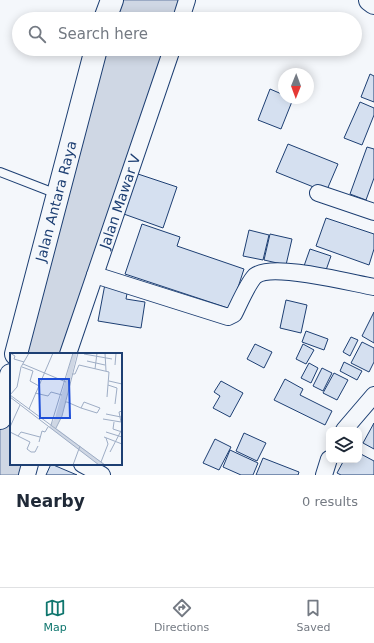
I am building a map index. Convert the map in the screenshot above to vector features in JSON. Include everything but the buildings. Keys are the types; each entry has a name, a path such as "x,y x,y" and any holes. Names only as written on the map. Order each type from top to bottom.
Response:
{"street":[{"path":"107,12 112,0"},
{"path":"183,12 187,0"},
{"path":"370,0 374,3"},
{"name":"Jalan Antara Raya","path":"16,353 94,56"},
{"name":"Jalan Mawar V","path":"68,353 170,56"},
{"path":"318,193 374,212"},
{"path":"95,275 228,317 234,314 254,277 261,273 278,271 295,272 374,287"},
{"path":"0,418 10,379"},
{"path":"347,427 374,395"},
{"path":"324,475 328,463"},
{"path":"27,475 30,465"},
{"path":"84,465 102,475"}],"lane":[{"path":"0,172 57,194"}],"shaded area":[{"path":"112,0 187,0 183,12 108,12"},
{"path":"94,56 170,56 68,353 16,353"},
{"path":"10,379 10,465 30,465 27,475 0,475 0,418"}]}
